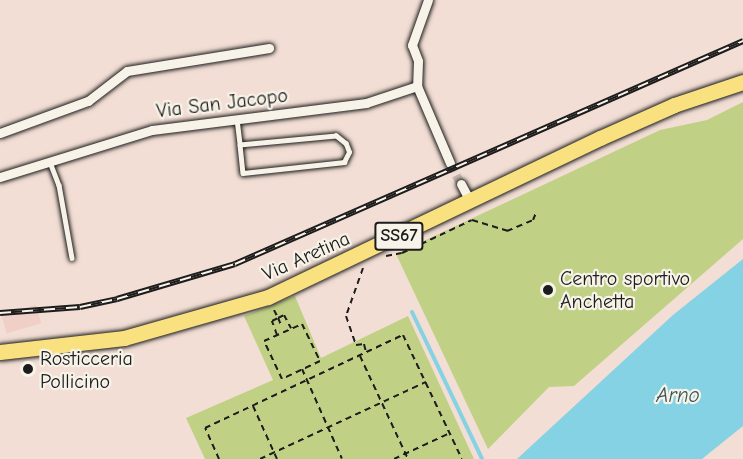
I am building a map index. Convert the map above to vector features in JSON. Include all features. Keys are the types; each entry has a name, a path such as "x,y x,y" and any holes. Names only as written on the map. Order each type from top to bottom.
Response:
{"main road":[{"name":"Via Aretina","path":"0,352 124,338 234,308 310,279 674,105 743,82"}],"street":[{"path":"428,0 412,45 418,61 417,86 450,164"},
{"path":"0,133 88,101 127,71 269,48"},
{"name":"Via San Jacopo","path":"0,177 152,130 366,103 417,86"},
{"path":"461,184 470,201"}],"lane":[{"path":"237,119 243,173 344,162 349,152 346,144 336,136 240,145"},
{"path":"50,162 59,185 72,258"}],"path":[{"path":"382,256 402,253 472,220 498,231 519,229 533,220 536,213"},
{"path":"357,266 365,263 346,316 356,345 364,344 366,352"},
{"path":"285,317 291,329"},
{"path":"277,335 272,321 278,318 282,327"},
{"path":"302,324 320,361 282,379 264,341 277,335 302,324"},
{"path":"219,459 205,428 403,334 462,459"},
{"path":"360,356 408,459"},
{"path":"302,369 342,459"},
{"path":"260,459 426,382"},
{"path":"253,406 277,459"},
{"path":"394,459 450,433"}],"shaded area":[{"path":"36,305 41,323 7,333 1,315"}],"green space":[{"name":"Centro sportivo Anchetta","path":"743,102 743,239 574,386 549,387 488,449 396,254 660,130 707,120"},
{"path":"295,296 321,358 408,316 474,459 205,459 186,418 273,380 244,316"}],"water":[{"name":"Arno","path":"743,259 743,426 702,459 517,459 673,315"}],"waterway":[{"path":"412,312 482,459"}],"tunnel":[{"path":"450,163 461,184"}],"railway":[{"path":"0,313 80,307 117,299 235,264 743,41"}],"place":[{"name":"Centro sportivo Anchetta","path":"548,290"},
{"name":"Rosticceria Pollicino","path":"28,369"}]}
